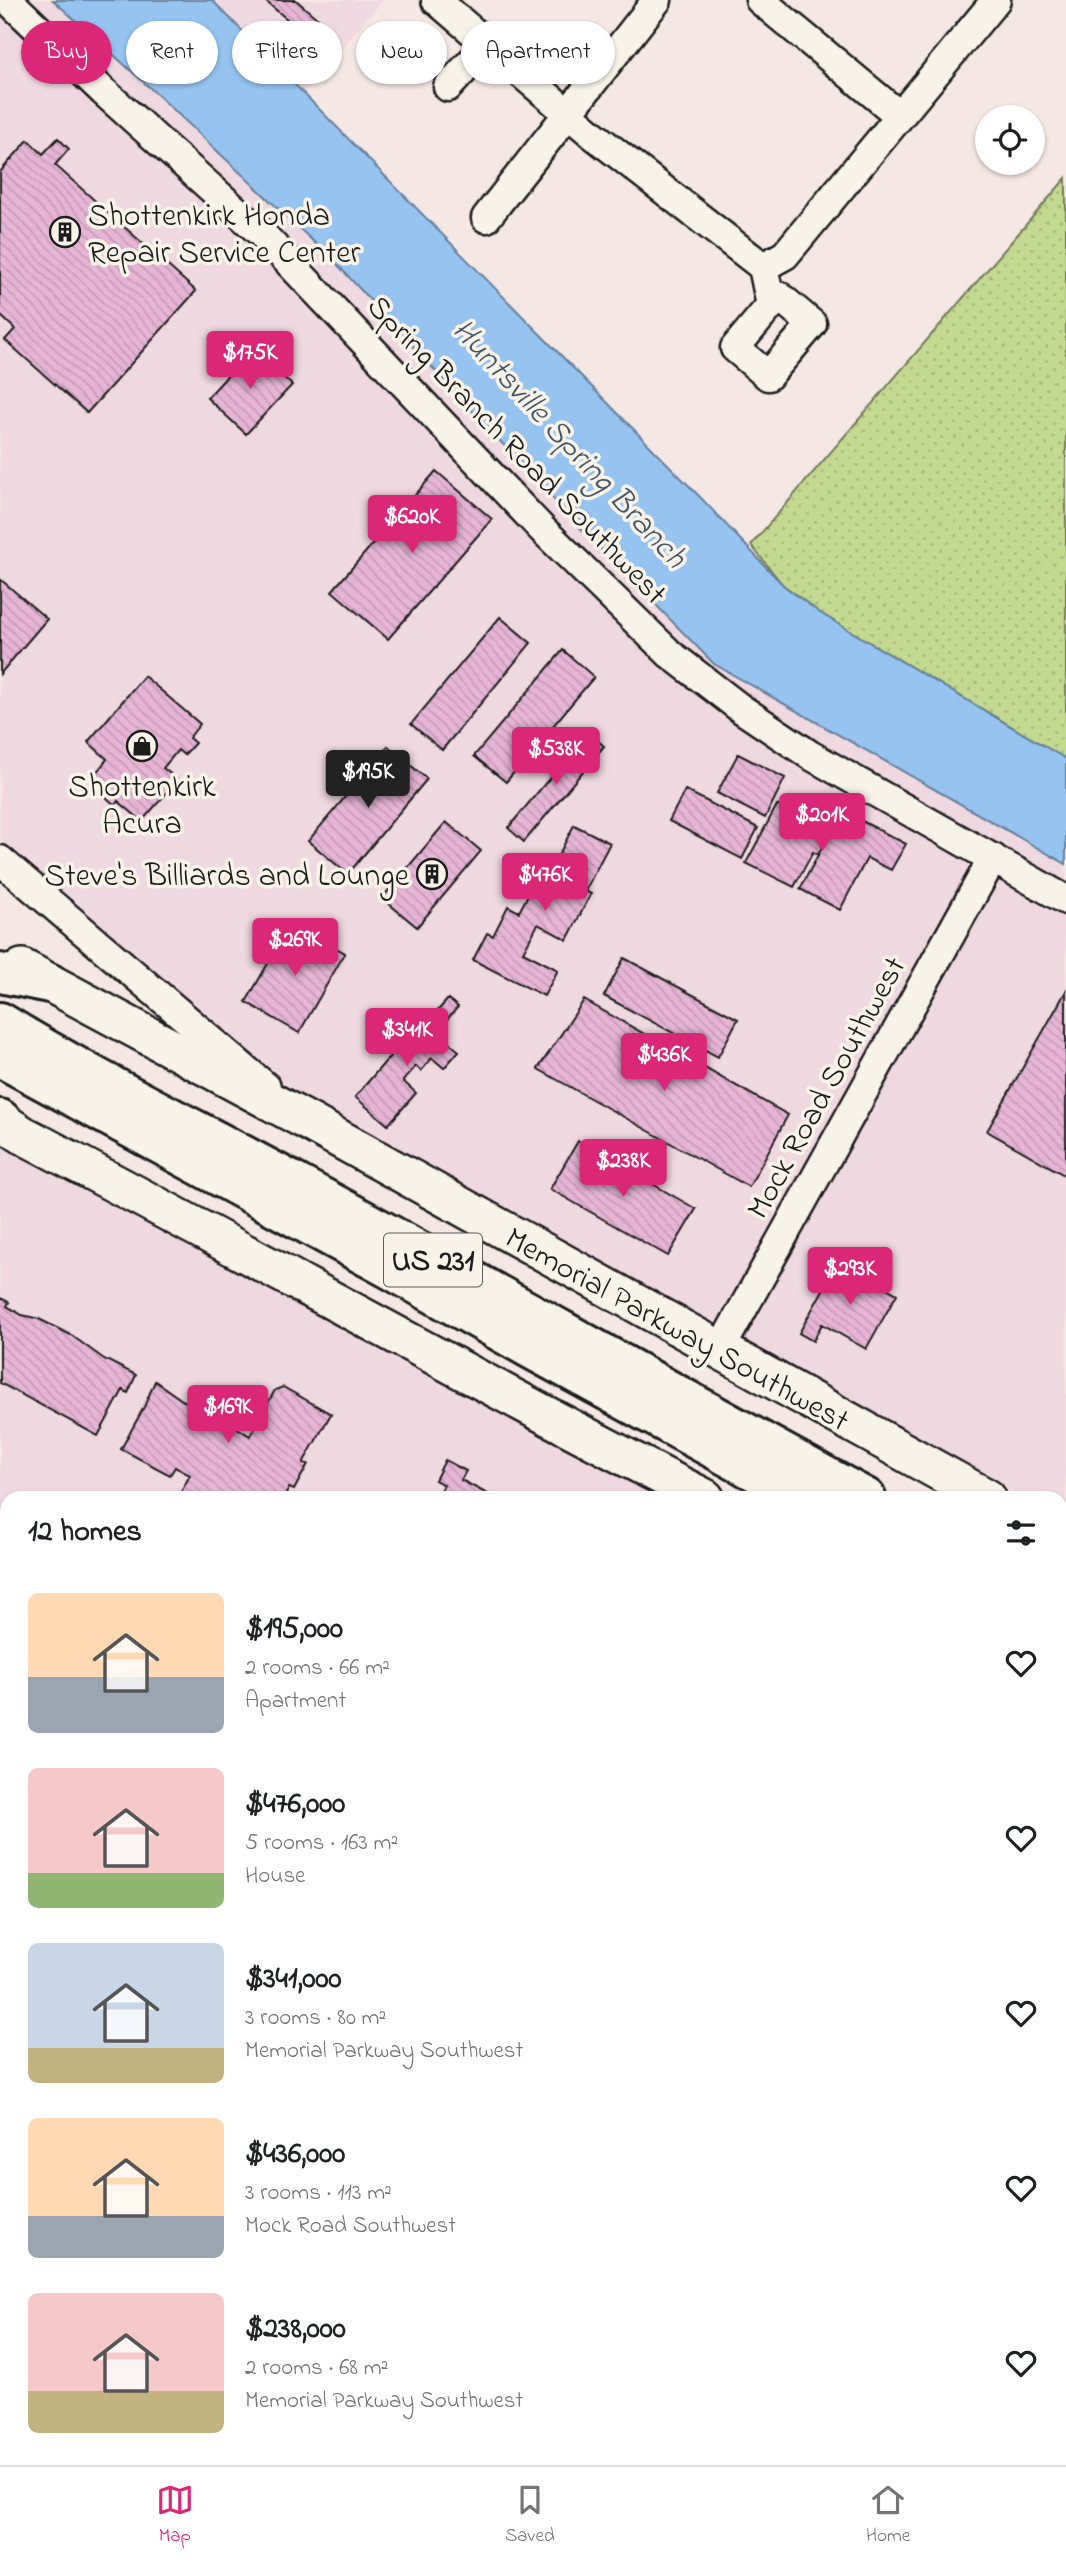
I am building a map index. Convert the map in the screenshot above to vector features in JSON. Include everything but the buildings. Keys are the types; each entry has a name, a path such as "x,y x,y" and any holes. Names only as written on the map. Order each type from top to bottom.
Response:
{"highway":[{"path":"0,974 49,983"},
{"name":"Memorial Parkway Southwest","path":"0,1022 47,1051 298,1184 702,1410 853,1491"},
{"name":"US 231","path":"0,1057 791,1491"}],"main road":[{"name":"Memorial Parkway Southwest","path":"0,956 309,1122 975,1491"},
{"path":"1,1120 23,1135 191,1222 590,1439 691,1491"}],"street":[{"name":"Spring Branch Road Southwest","path":"8,0 114,101 260,232 532,519 670,654 740,708 810,755 1066,900"},
{"path":"436,0 461,21"},
{"path":"486,218 657,0"},
{"path":"761,0 900,116"},
{"path":"763,267 785,255 996,0"},
{"path":"448,87 461,73"},
{"path":"534,84 763,267 771,305"},
{"name":"Mock Road Southwest","path":"720,1350 993,858"},
{"path":"2,869 309,1122"},
{"path":"134,1027 149,1007 152,992"}],"shaded area":[{"path":"0,0 53,0 76,21 21,21 21,84 112,84 112,53 126,66 126,84 146,84 335,262 584,532 714,664 1066,864 1066,1491 1010,1491 753,1348 316,1113 0,840"},
{"path":"212,0 383,0 365,21 356,21 356,31 342,48 342,21 233,21"},
{"path":"296,84 311,84 304,92"},
{"path":"0,1131 667,1491 0,1491"}],"green space":[{"path":"1066,178 1066,759 820,613 783,585 751,545"}],"water":[{"name":"Huntsville Spring Branch","path":"53,0 212,0 233,21 232,84 294,84 783,585 820,613 1066,759 1066,864 714,664 584,532 335,262 146,84 218,84 218,21 126,21 126,66 112,53 112,21 76,21"}],"place":[{"name":"Shottenkirk Honda Repair Service Center","path":"65,232"},
{"name":"Shottenkirk Acura","path":"142,746"},
{"name":"Steve's Billiards and Lounge","path":"432,874"}]}
